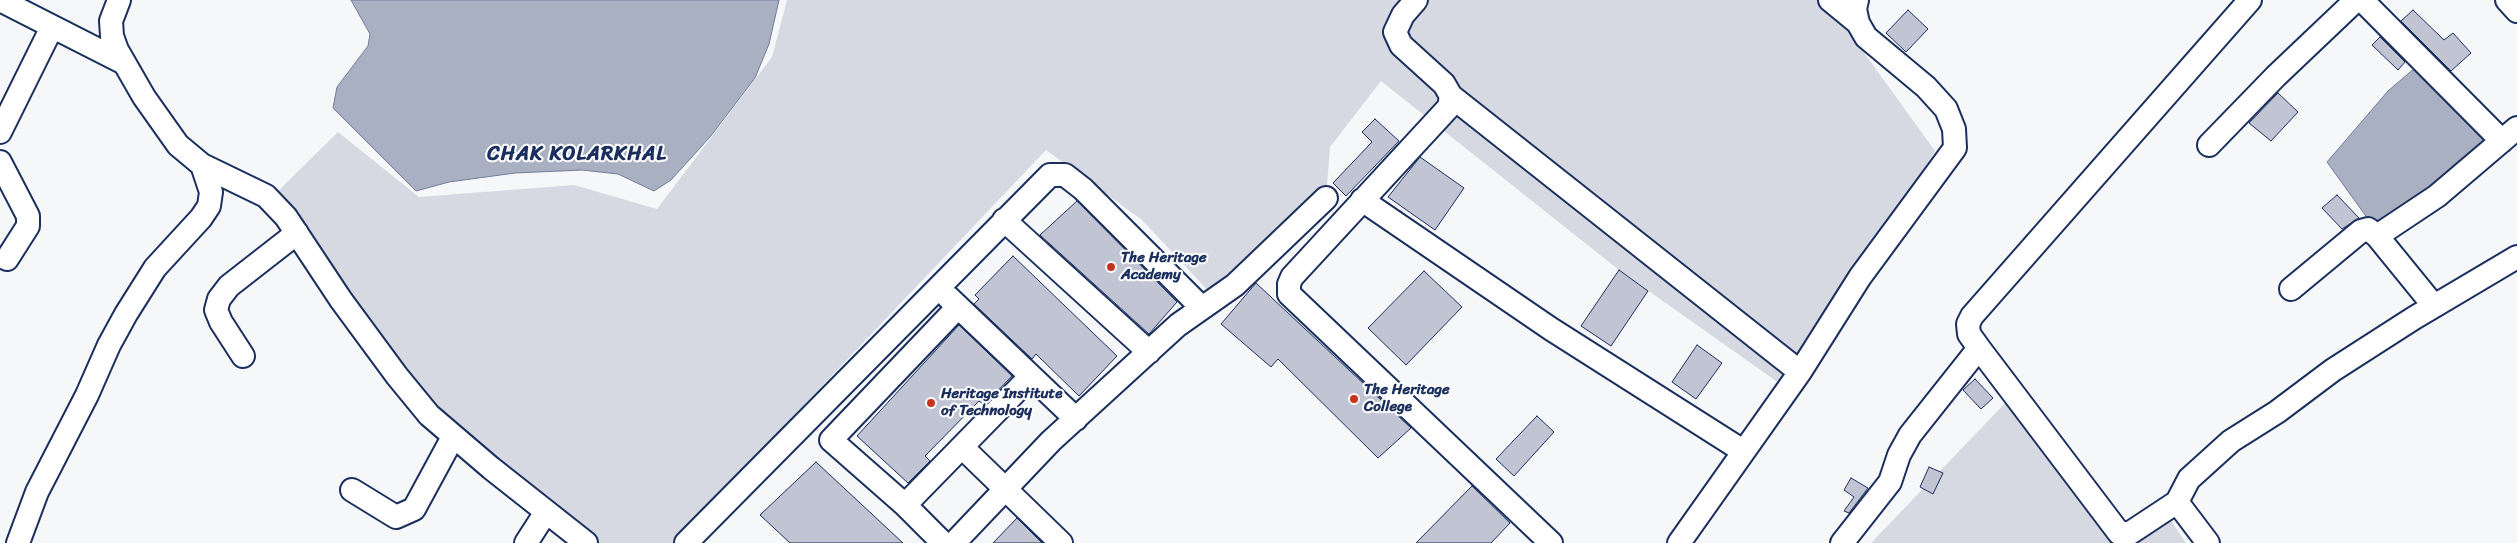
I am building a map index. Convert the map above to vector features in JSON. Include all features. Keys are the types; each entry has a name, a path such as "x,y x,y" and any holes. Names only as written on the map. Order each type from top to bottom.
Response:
{"street":[{"path":"0,0 124,63"},
{"path":"119,0 112,21 112,36 124,63 178,145 202,165 266,196 297,233 342,300 397,376 429,414 454,437 586,543"},
{"path":"1416,0 1403,14 1395,32 1402,45 1444,84 1451,96 1800,372"},
{"path":"1679,543 1800,372 1860,277 1955,148 1954,129 1946,109 1926,87 1866,37 1858,8 1830,0"},
{"path":"2250,0 1972,316 1968,324 1969,334 1979,348 2115,528 2130,538 2177,502 2189,479 2231,441 2276,412 2333,370 2434,306 2517,257"},
{"path":"2208,145 2276,76 2356,0"},
{"path":"2362,0 2509,134 2437,196 2377,236"},
{"path":"2507,0 2517,11"},
{"path":"0,132 52,26"},
{"path":"1451,96 1449,107 1292,277 1289,284 1289,294 1551,543"},
{"path":"0,162 28,216 28,226 7,259"},
{"path":"18,543 37,492 88,396 109,345 126,314 155,268 201,218 209,206 211,192 202,165"},
{"path":"686,543 1050,174 1065,175 1083,188 1202,308"},
{"path":"954,543 1076,419 1178,325 1235,285 1326,198"},
{"path":"1362,200 1551,328 1743,451"},
{"path":"1004,220 1149,352"},
{"path":"2291,289 2362,231 2368,229 2377,236 2434,306"},
{"path":"243,356 221,322 216,310 219,299 229,286 297,233"},
{"path":"1261,262 1289,284"},
{"path":"938,288 1076,419"},
{"path":"943,543 906,505 831,440 958,307"},
{"path":"1842,543 1890,482 1899,455 1910,435 1979,348"},
{"path":"906,505 1031,376"},
{"path":"352,490 396,517 414,509 454,437"},
{"path":"962,447 1061,543"},
{"path":"2177,502 2208,543"},
{"path":"526,543 546,512"}],"shaded area":[{"path":"787,0 1826,0 1935,151 1786,388 1619,270 1381,81 1330,147 1326,198 1214,297 1142,220 1046,150 673,543 582,543 428,421 271,198 338,132 419,197 574,185 657,209 772,57"},
{"path":"2011,397 2116,532 2160,504 2186,543 1871,543"}],"water":[{"path":"351,0 779,0 769,44 755,78 710,137 671,180 654,191 618,174 582,170 515,173 449,182 416,191 333,108 337,87 368,46 370,34"},
{"path":"2416,67 2487,137 2484,149 2378,228 2368,219 2327,162 2388,91"}],"building":[{"path":"1908,10 1928,29 1906,52 1886,33"},
{"path":"2413,10 2444,40 2453,33 2471,53 2451,71 2401,21"},
{"path":"2380,37 2405,62 2398,70 2372,45"},
{"path":"2278,93 2298,112 2271,141 2249,123"},
{"path":"1375,119 1399,141 1346,196 1333,183 1372,142 1362,132"},
{"path":"1420,157 1464,188 1435,230 1388,197"},
{"path":"2337,195 2359,218 2342,229 2322,208"},
{"name":"The Heritage Academy","path":"1077,201 1177,302 1149,334 1040,235"},
{"path":"1013,256 1117,356 1079,396 1036,354 1032,359 974,304 979,299 975,295"},
{"path":"1619,270 1648,291 1611,346 1581,326"},
{"path":"1424,271 1462,307 1406,365 1368,328"},
{"path":"1256,283 1411,428 1378,458 1278,359 1271,367 1221,324"},
{"name":"Heritage Institute of Technology","path":"959,325 1012,376 984,405 979,401 925,456 930,461 908,483 857,436"},
{"path":"1697,345 1722,363 1696,399 1672,382"},
{"path":"1975,379 1993,398 1981,409 1963,390"},
{"path":"1537,416 1554,432 1514,476 1496,459"},
{"path":"816,462 903,543 790,543 760,515"},
{"path":"1929,467 1943,473 1933,494 1920,487"},
{"path":"1851,478 1868,488 1849,513 1844,511 1854,497 1844,490"},
{"path":"1472,486 1510,523 1491,543 1416,543"},
{"path":"1017,518 1042,543 993,543"}],"place":[{"name":"The Heritage Academy","path":"1111,267"},
{"name":"The Heritage College","path":"1354,399"},
{"name":"Heritage Institute of Technology","path":"931,403"}],"district":[{"name":"CHAK KOLARKHAL","path":"577,155"}]}
